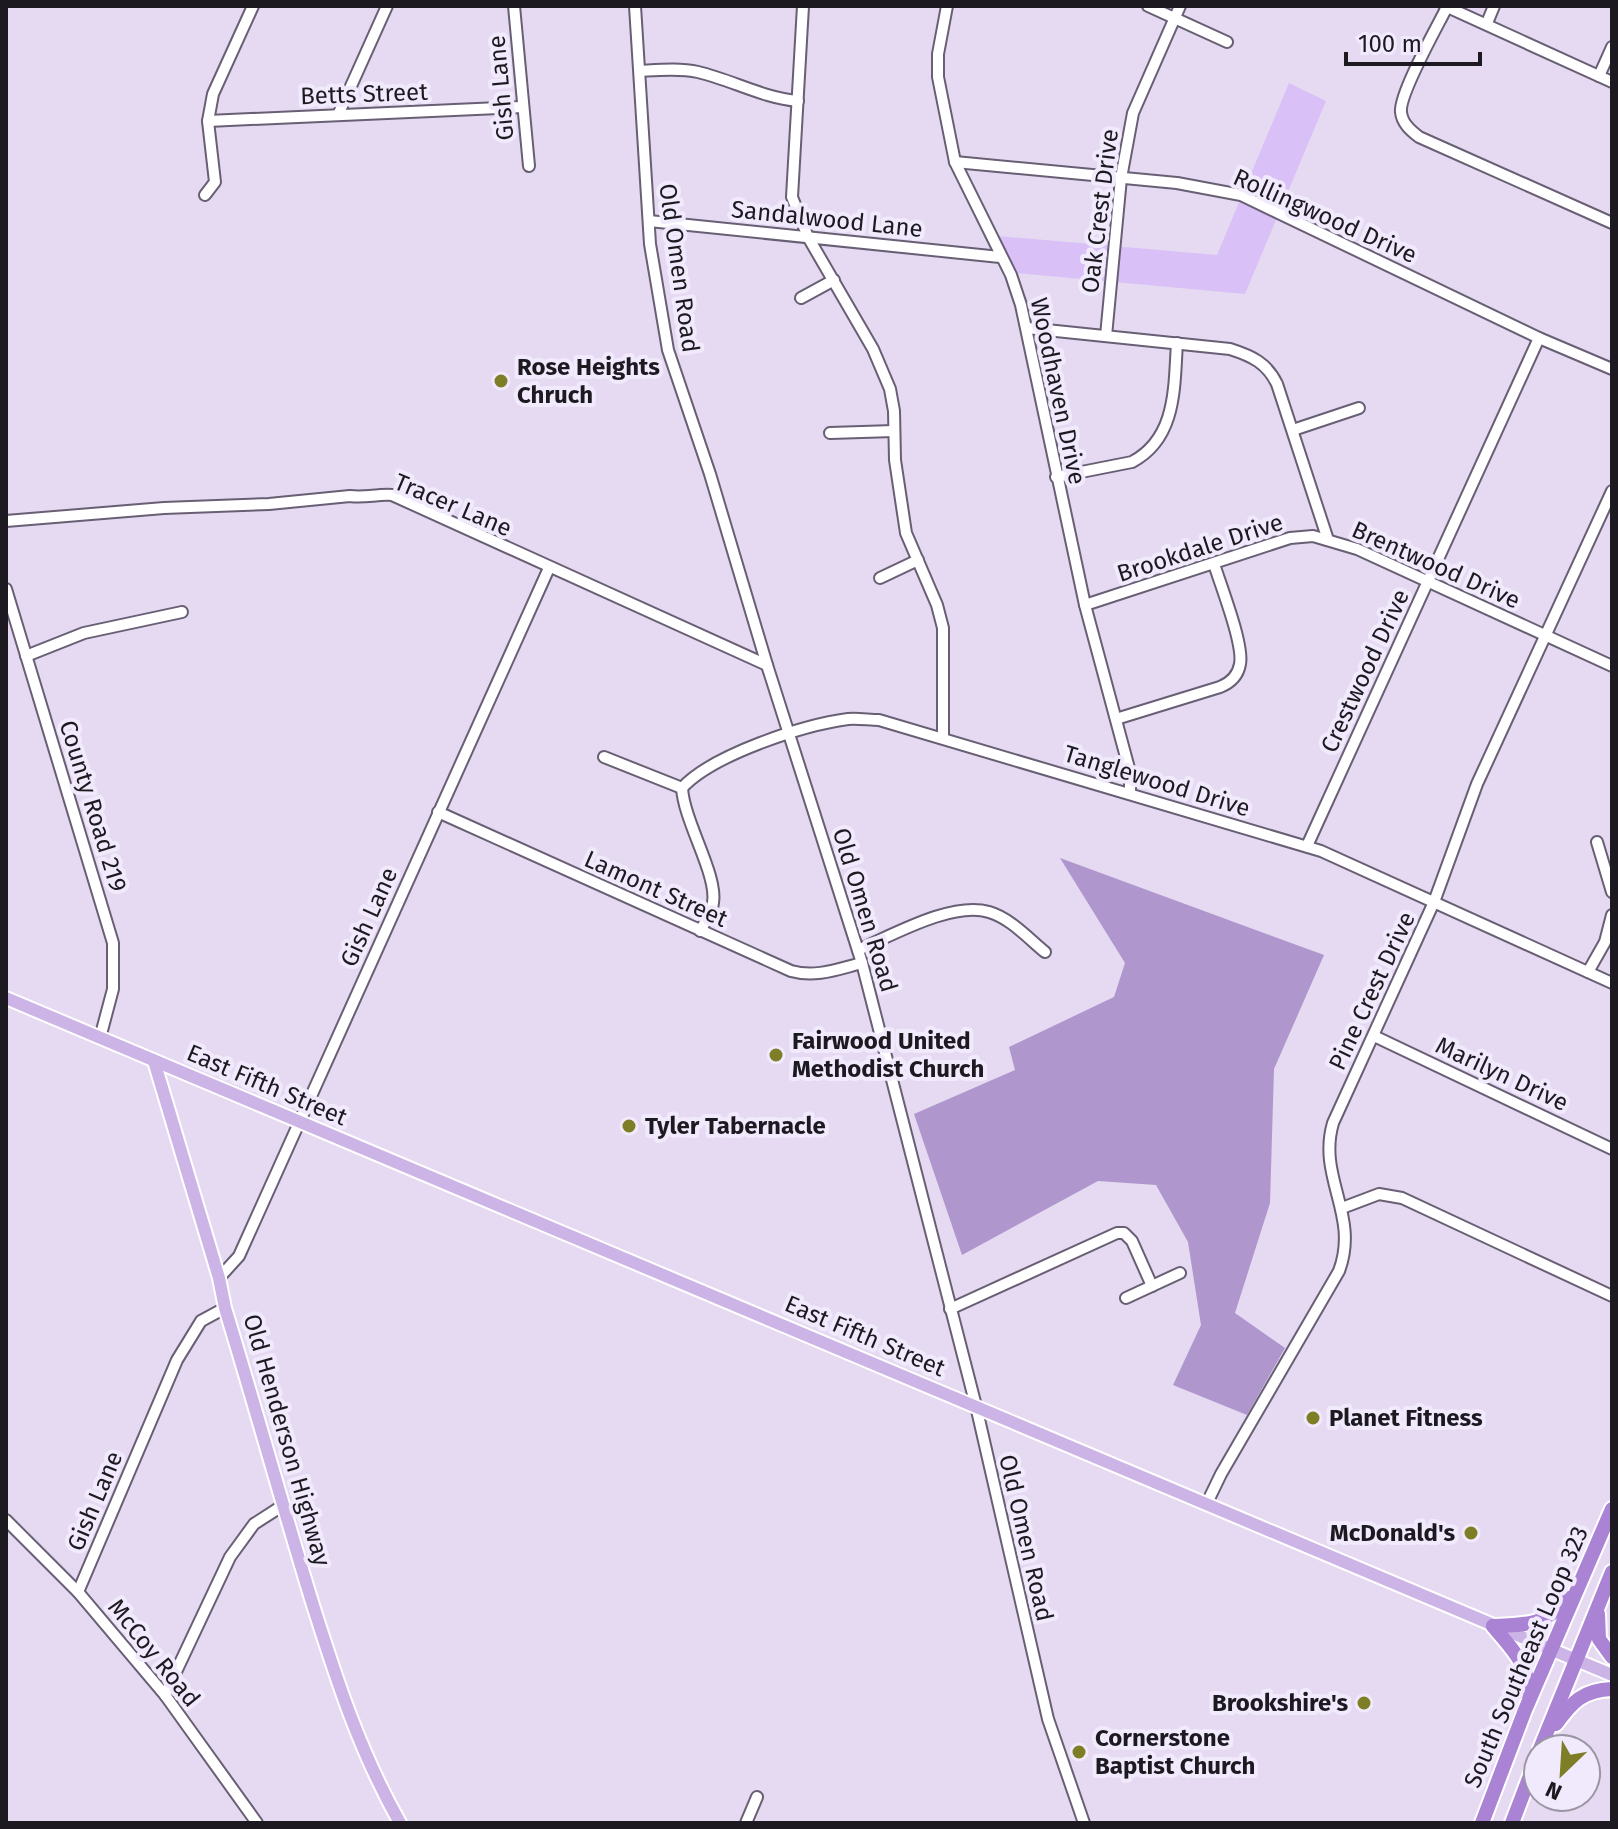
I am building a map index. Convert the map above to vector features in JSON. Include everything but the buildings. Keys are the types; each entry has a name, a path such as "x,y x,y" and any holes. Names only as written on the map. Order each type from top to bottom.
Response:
{"highway":[{"name":"South Southeast Loop 323","path":"1482,1823 1525,1710 1612,1509"},
{"name":"South Southeast Loop 323","path":"1546,1733 1612,1572"},
{"path":"1493,1626 1523,1625 1545,1619 1557,1611 1577,1588"},
{"path":"1599,1603 1599,1639 1612,1657"},
{"path":"1493,1626 1526,1671 1529,1692 1525,1710"},
{"path":"1552,1733 1578,1697 1597,1690 1612,1689"},
{"name":"South Southeast Loop 323","path":"1512,1823 1522,1797"}],"main road":[{"name":"East Fifth Street","path":"6,998 1612,1675"},
{"name":"Old Henderson Highway","path":"154,1061 219,1278 282,1506 347,1712 361,1747 400,1823"}],"street":[{"path":"205,195 215,182 208,121 213,94 253,6"},
{"path":"338,115 387,6"},
{"name":"Gish Lane","path":"514,6 529,166"},
{"name":"Old Omen Road","path":"635,6 650,244 668,350 710,474 862,963 976,1406 1048,1719 1084,1823"},
{"path":"803,6 792,197 808,237 883,368 890,389 895,460 906,533 937,605 943,628 943,737"},
{"name":"Woodhaven Drive","path":"947,6 938,54 938,77 955,162 1011,275 1027,328 1085,605 1130,772 1130,793"},
{"path":"1148,6 1227,42"},
{"name":"Oak Crest Drive","path":"1106,336 1121,178 1133,113 1180,6"},
{"path":"1612,82 1446,6 1402,102 1401,112 1409,130 1612,223"},
{"path":"1487,23 1494,6"},
{"path":"1599,76 1612,47"},
{"path":"640,71 677,69 698,72 783,100 798,101"},
{"name":"Betts Street","path":"208,121 522,107"},
{"name":"Rollingwood Drive","path":"955,162 1205,187 1241,195 1539,338 1612,369"},
{"name":"Sandalwood Lane","path":"649,221 1000,257"},
{"path":"801,298 834,280"},
{"name":"Brentwood Drive","path":"1027,328 1244,353 1270,369 1328,540 1357,549 1612,666"},
{"name":"Crestwood Drive","path":"1307,846 1539,338"},
{"path":"1056,477 1132,462 1152,447 1168,423 1177,343"},
{"path":"1293,430 1359,408"},
{"path":"830,433 894,431"},
{"name":"Pine Crest Drive","path":"1207,1503 1336,1278 1345,1249 1342,1208 1331,1178 1331,1128 1434,902 1477,784 1612,491"},
{"name":"Tracer Lane","path":"6,521 137,509 392,495 767,665"},
{"name":"Brookdale Drive","path":"1085,605 1290,538 1313,536 1328,540"},
{"path":"880,578 918,560"},
{"path":"1116,719 1220,687 1234,678 1239,670 1240,650 1214,564"},
{"name":"Gish Lane","path":"219,1278 239,1256 549,568"},
{"name":"County Road 219","path":"6,589 113,943 113,989 100,1038"},
{"path":"26,656 84,633 182,612"},
{"name":"Tanglewood Drive","path":"682,788 697,774 790,732 849,719 879,720 1307,846 1612,983"},
{"path":"604,757 682,788 713,891 711,911 700,931"},
{"name":"Lamont Street","path":"438,812 700,931 806,975 862,963"},
{"path":"1597,842 1612,892"},
{"path":"858,950 964,909 988,912 1005,919 1045,952"},
{"path":"1588,972 1605,942 1612,915"},
{"name":"Marilyn Drive","path":"1374,1036 1612,1149"},
{"path":"1342,1208 1379,1194 1402,1198 1612,1296"},
{"path":"950,1309 1117,1233 1124,1233 1132,1241 1152,1286"},
{"path":"1126,1298 1180,1273"},
{"name":"Gish Lane","path":"78,1592 177,1360 201,1321 225,1308"},
{"path":"165,1695 230,1557 254,1524 282,1506"},
{"name":"McCoy Road","path":"6,1520 78,1592 165,1695 257,1823"},
{"path":"746,1823 757,1797"}],"shaded area":[{"path":"1289,83 1326,101 1245,294 1016,273 998,236 1217,255"},
{"path":"1060,858 1324,955 1274,1069 1270,1203 1235,1313 1285,1348 1247,1415 1173,1385 1201,1325 1188,1242 1156,1185 1098,1181 962,1255 914,1114 1015,1070 1009,1047 1114,997 1125,963"}],"place":[{"name":"Rose Heights Chruch","path":"501,381"},
{"name":"Fairwood United Methodist Church","path":"776,1055"},
{"name":"Tyler Tabernacle","path":"629,1126"},
{"name":"Planet Fitness","path":"1313,1418"},
{"name":"McDonald's","path":"1471,1533"},
{"name":"Brookshire's","path":"1364,1703"},
{"name":"Cornerstone Baptist Church","path":"1079,1752"}]}
